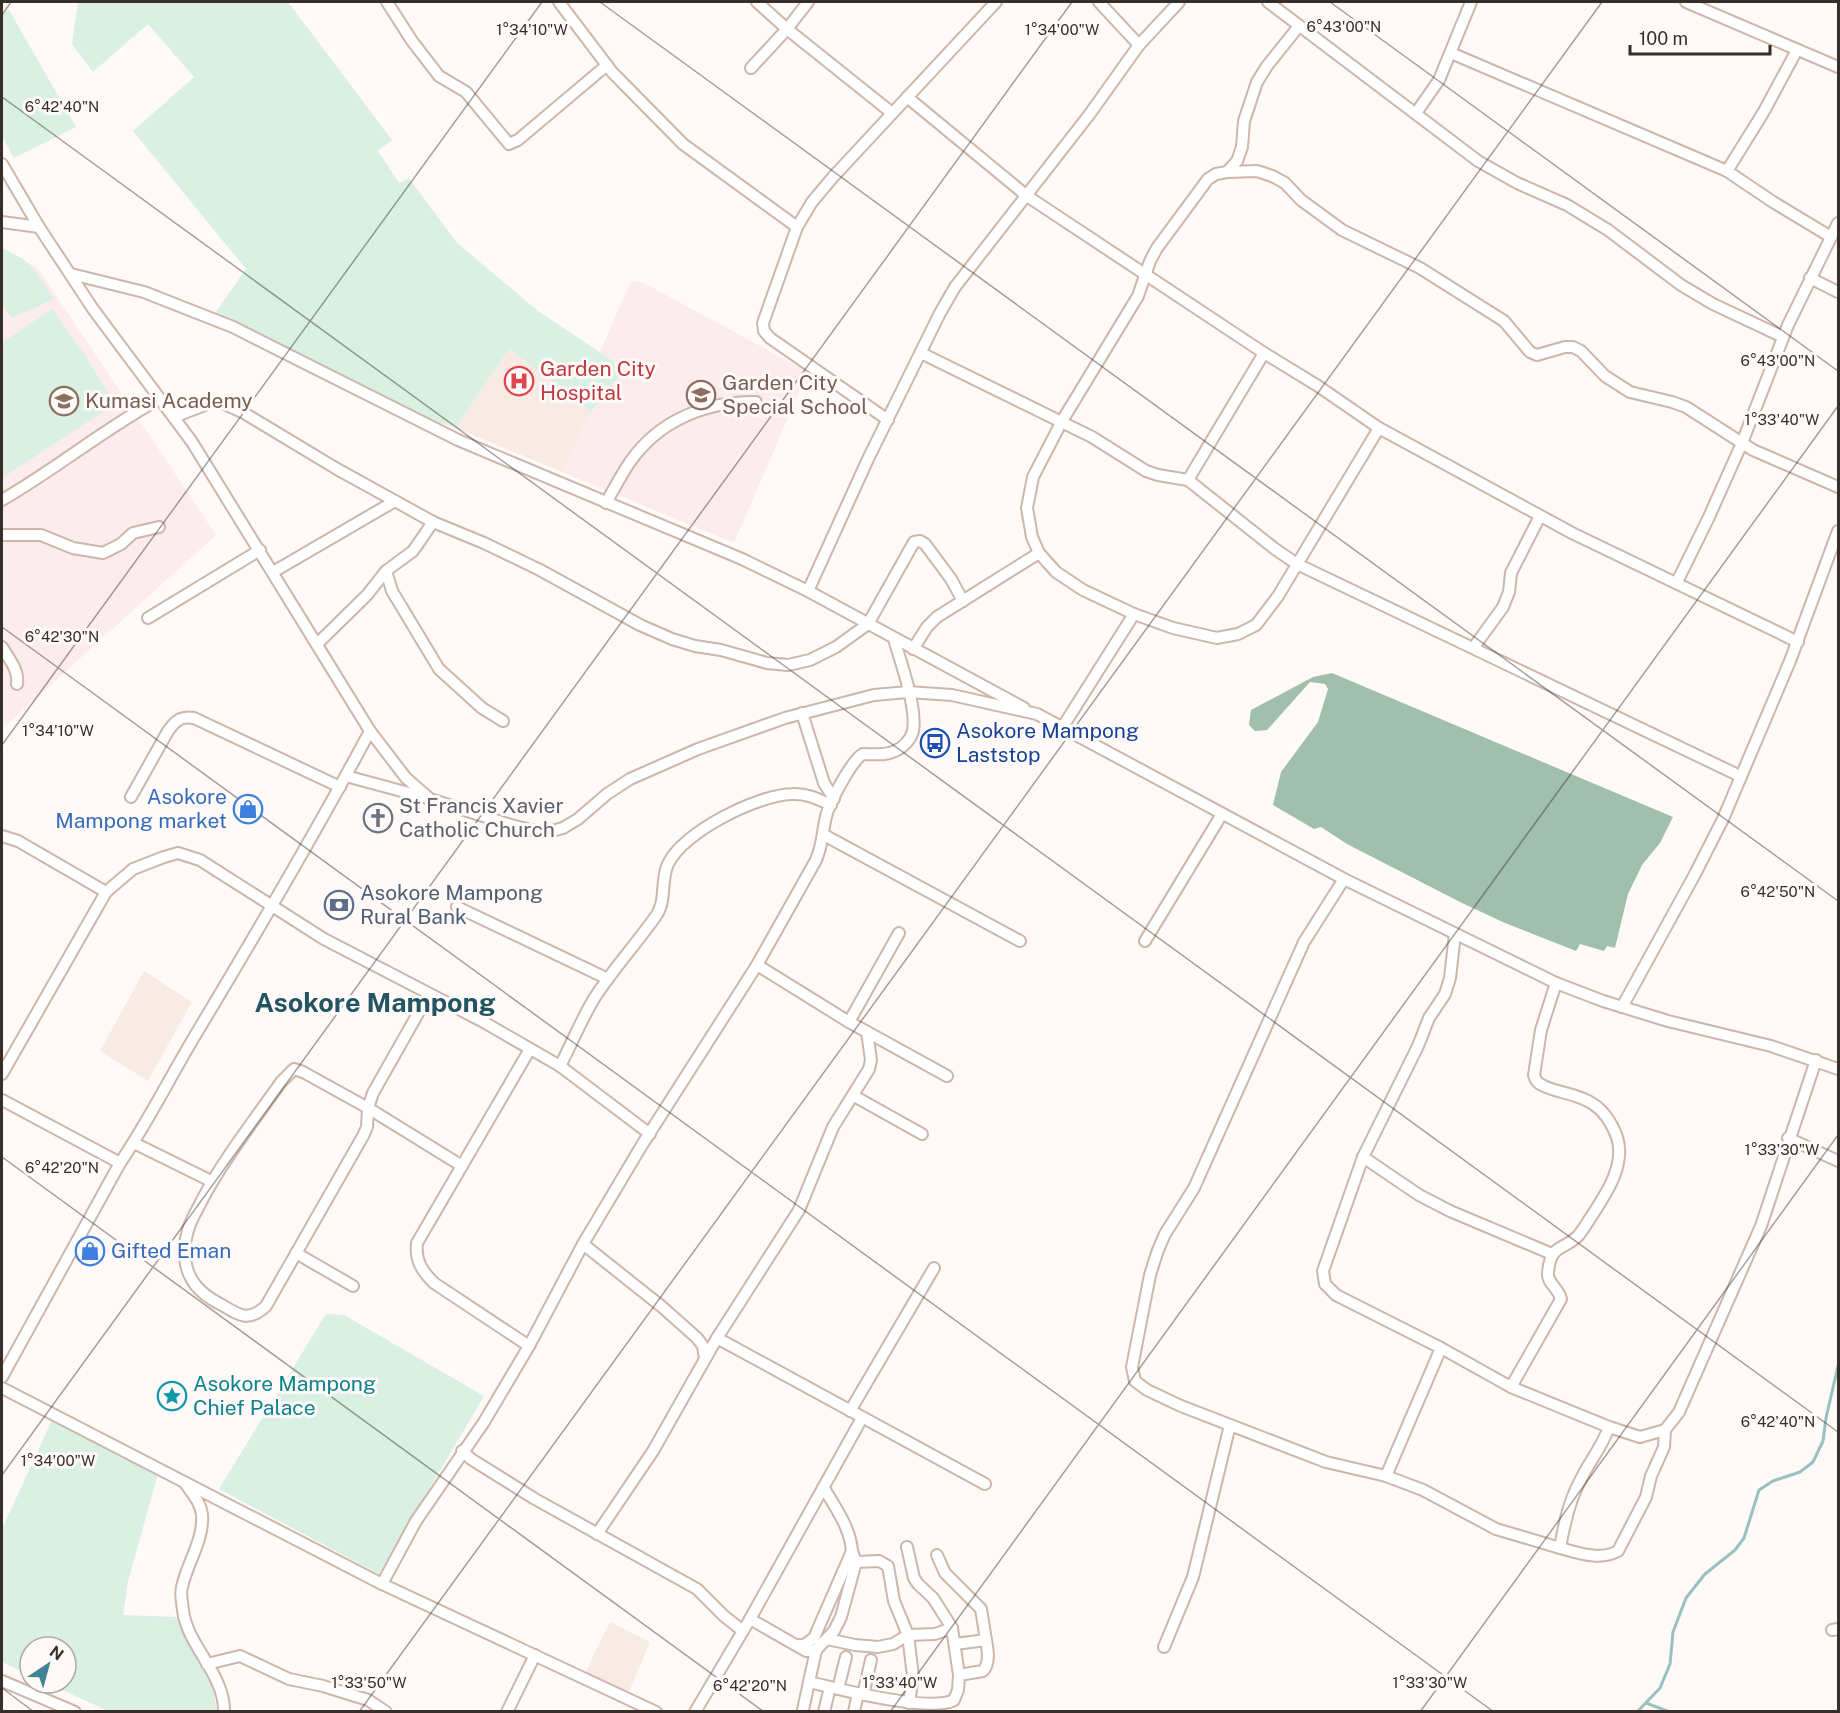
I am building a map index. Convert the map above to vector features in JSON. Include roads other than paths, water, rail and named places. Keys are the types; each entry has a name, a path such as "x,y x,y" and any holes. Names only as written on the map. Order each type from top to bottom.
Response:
{"street":[{"path":"387,2 412,41 439,76 466,92 509,144 519,140 607,65"},
{"path":"559,2 607,65 683,144 797,227"},
{"path":"757,2 787,29 892,113"},
{"path":"751,68 808,2"},
{"path":"888,420 770,338 764,331 763,323 797,227 812,202 996,2"},
{"path":"1099,2 1138,45"},
{"path":"808,591 868,459 955,287 1089,115 1138,45 1179,2"},
{"path":"1268,2 1498,174 1566,205 1608,230 1681,285 1747,322 1784,337"},
{"path":"1416,113 1439,81 1471,2"},
{"path":"1686,2 1839,67"},
{"path":"1227,172 1237,161 1242,147 1244,121 1257,82 1266,66 1299,26"},
{"path":"1727,171 1763,113 1797,50"},
{"path":"1451,53 1727,171 1831,237"},
{"path":"907,97 1027,196 1379,428 1572,533 1798,642"},
{"path":"2,164 39,227 93,309 174,417 220,485 370,731 406,778 430,799"},
{"path":"1379,428 1278,596 1256,625 1238,634 1217,638 1173,628 1134,615 1083,590 1056,572 1039,553 1032,537 1027,508 1033,477 1062,421 1138,296 1157,248 1208,179 1216,174 1227,172 1257,171 1285,183 1301,200 1342,230 1420,268 1504,321 1530,352 1537,355 1573,347 1581,351 1605,376 1619,386 1639,395 1686,407 1742,444 1839,487"},
{"path":"2,222 39,227"},
{"path":"1677,582 1742,444 1784,337 1810,279 1839,223"},
{"path":"71,274 144,292 233,327 458,440 742,559 808,591 1344,879 1556,983 1603,1001 1668,1021 1771,1046 1839,1069"},
{"path":"1810,279 1839,292"},
{"path":"921,353 1062,421 1146,471 1188,480 1275,549 1298,564 1740,776"},
{"path":"1188,480 1264,353"},
{"path":"2,500 38,479 116,425 159,399"},
{"path":"174,417 212,402 244,413 337,469 433,522 540,570 640,625 695,646 721,650 766,663 788,665 810,660 837,647 868,624 909,547 914,542 920,541 925,544 951,579 963,601"},
{"path":"606,503 631,460 648,441 670,424 693,411 714,405 756,402"},
{"path":"273,572 395,501"},
{"path":"1474,647 1503,607 1509,592 1512,573 1540,516"},
{"path":"317,644 367,595 386,572 414,551 433,522"},
{"path":"2,535 41,535 73,548 103,553 121,544 133,533 159,527"},
{"path":"1622,1006 1723,819 1835,552 1839,531"},
{"path":"148,618 260,550"},
{"path":"913,649 927,627 937,617 1039,553"},
{"path":"386,572 392,591 439,669 475,702 503,722"},
{"path":"1062,728 1134,615"},
{"path":"382,1584 416,1521 484,1422 529,1346 583,1244 757,965 816,860 824,835 824,823 832,802 859,756 897,751 906,744 912,734 914,719 894,639"},
{"path":"2,647 15,669 18,677 17,684"},
{"path":"346,776 430,799 511,825 535,831 552,831 563,828 578,819 607,794 630,779 698,749 802,713 874,695 908,692 952,695 1037,714"},
{"path":"802,713 832,802"},
{"path":"131,797 168,731 175,722 184,717 194,718 340,787"},
{"path":"2,1377 120,1163 273,906 370,731"},
{"path":"560,1066 595,998 657,915 663,898 663,877 672,856 707,825 733,811 771,798 790,794 807,795 832,802"},
{"path":"1145,940 1222,814"},
{"path":"824,835 1020,941"},
{"path":"2,836 18,841 106,892"},
{"path":"2,1074 106,892 133,869 178,853 200,860 324,939 480,1020 560,1066 650,1134"},
{"path":"1344,879 1304,942 1288,973 1199,1177 1165,1234 1150,1275 1132,1367 1136,1381 1147,1390 1181,1406 1326,1462 1386,1476 1423,1490 1496,1529 1560,1548 1597,1556 1618,1551 1646,1497 1651,1476 1664,1447 1665,1430 1679,1412 1761,1226 1788,1138 1816,1060"},
{"path":"457,907 608,979"},
{"path":"849,1022 899,933"},
{"path":"1455,934 1450,978 1445,994 1429,1018 1418,1046 1363,1157 1323,1271 1325,1284 1336,1295 1442,1348 1511,1387 1609,1427 1640,1437 1665,1430"},
{"path":"757,965 849,1022 947,1076"},
{"path":"1511,1387 1561,1299 1547,1274 1552,1254 1557,1248 1577,1236 1605,1195 1619,1156 1617,1138 1605,1114 1592,1103 1570,1093 1541,1085 1534,1075 1541,1030 1556,983"},
{"path":"429,994 373,1093 368,1108 367,1127 363,1136 266,1306 257,1314 246,1317 235,1313 198,1288 190,1277 186,1237 189,1225 211,1181 281,1082 294,1069 368,1108 462,1166"},
{"path":"597,1534 652,1451 717,1338 799,1210 833,1127 869,1069 867,1032"},
{"path":"529,1346 434,1283 424,1274 416,1254 417,1243 530,1049"},
{"path":"854,1096 922,1134"},
{"path":"2,1100 120,1163"},
{"path":"1788,1138 1839,1161"},
{"path":"134,1143 211,1181"},
{"path":"1363,1157 1419,1195 1450,1211 1552,1254"},
{"path":"583,1244 697,1338 703,1346 705,1359"},
{"path":"296,1253 353,1286"},
{"path":"850,1411 934,1268"},
{"path":"717,1338 985,1484"},
{"path":"1386,1476 1442,1348"},
{"path":"2,1388 382,1584 656,1712"},
{"path":"695,1712 750,1619 862,1418"},
{"path":"1164,1647 1193,1577 1230,1425"},
{"path":"1560,1548 1569,1506 1576,1488 1599,1451 1609,1427"},
{"path":"462,1451 535,1499 697,1589 743,1631"},
{"path":"183,1480 198,1501 202,1516 199,1539 181,1589 183,1613 193,1638 220,1690 224,1712"},
{"path":"798,1645 804,1645 814,1638 844,1585 854,1556 848,1528 824,1488"},
{"path":"810,1682 909,1703 950,1702 957,1695 959,1676 952,1628 933,1598 918,1584 909,1563 907,1547"},
{"path":"937,1555 945,1573 981,1609 987,1663 983,1671 959,1676"},
{"path":"854,1556 879,1561 888,1566 909,1563"},
{"path":"888,1566 894,1601 908,1635 913,1676 909,1703"},
{"path":"803,1710 816,1650 834,1631 841,1617 844,1585"},
{"path":"750,1619 806,1651 816,1650"},
{"path":"827,1639 855,1646 878,1647 893,1644 908,1635 935,1634 952,1628"},
{"path":"955,1644 986,1640"},
{"path":"507,1712 535,1655"},
{"path":"207,1664 240,1656 289,1679 323,1686 368,1700 386,1712"},
{"path":"824,1712 846,1657"},
{"path":"854,1712 871,1660"},
{"path":"2,1682 75,1712"}],"waterway":[{"path":"1637,1712 1660,1688 1670,1664 1673,1632 1686,1598 1705,1574 1735,1550 1744,1538 1759,1490 1773,1481 1800,1472 1813,1462 1823,1441 1838,1366"},
{"path":"1646,1703 1670,1712"}],"place":[{"name":"Garden City Hospital","path":"519,381"},
{"name":"Garden City Special School","path":"701,395"},
{"name":"Kumasi Academy","path":"64,401"},
{"name":"Asokore Mampong Laststop","path":"935,743"},
{"name":"Asokore Mampong market","path":"248,809"},
{"name":"St Francis Xavier Catholic Church","path":"378,818"},
{"name":"Asokore Mampong Rural Bank","path":"339,905"},
{"name":"Gifted Eman","path":"90,1251"},
{"name":"Asokore Mampong Chief Palace","path":"172,1396"}],"district":[{"name":"Asokore Mampong","path":"375,1003"}]}
